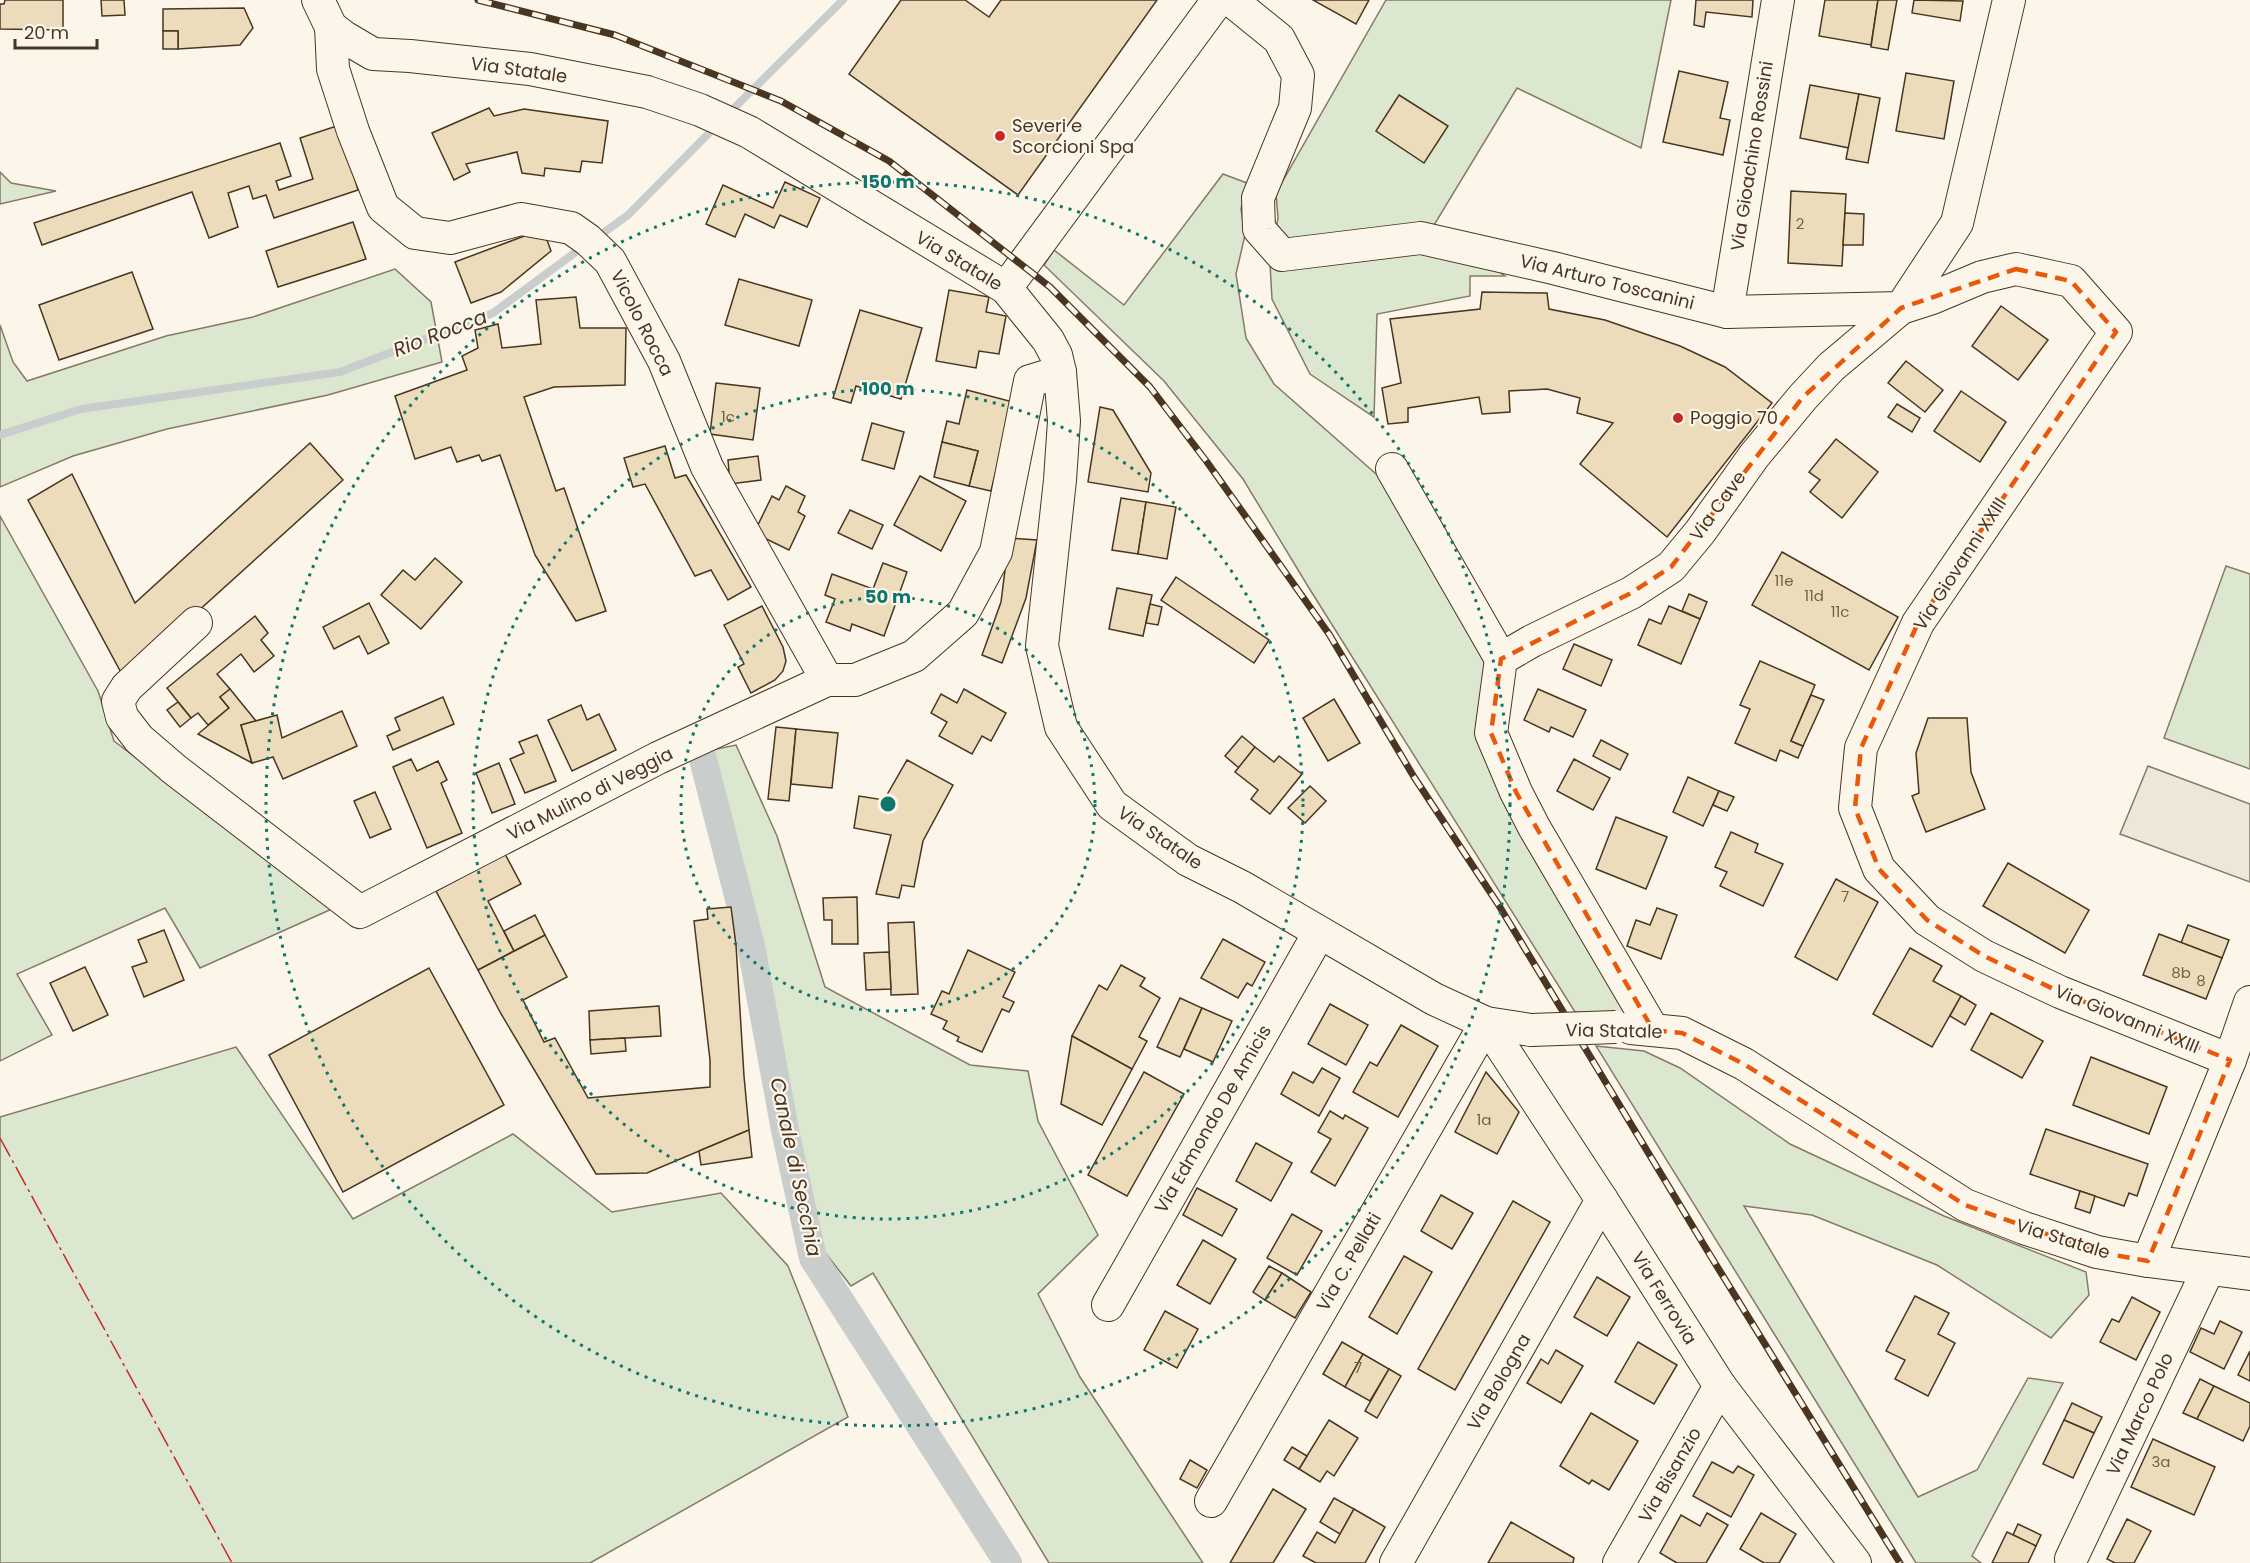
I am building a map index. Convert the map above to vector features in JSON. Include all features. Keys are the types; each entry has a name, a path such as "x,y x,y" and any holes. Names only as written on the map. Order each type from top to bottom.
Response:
{"street":[{"path":"1006,288 1218,0"},
{"name":"Via Arturo Toscanini","path":"1231,0 1279,39 1298,75 1296,108 1258,198 1259,229 1282,255 1421,238 1553,268 1727,312 1901,308"},
{"name":"Via Gioachino Rossini","path":"1727,312 1778,0"},
{"path":"1901,308 1957,224 2009,0"},
{"name":"Via Statale","path":"325,13 344,37 373,54 530,69 647,92 700,110 748,132 1006,288 1048,340 1056,355 1060,372 1064,421 1042,646 1061,727 1112,805 1188,860 1242,887 1434,999 1486,1023 1531,1030 1616,1027 1682,1033 1744,1064 1965,1205 2097,1252 2208,1270 2250,1274"},
{"name":"Vicolo Rocca","path":"325,13 333,69 352,131 383,207 415,233 450,238 521,219 571,228 588,240 610,261 664,361 706,467 827,680"},
{"name":"Via Giovanni XXIII","path":"1901,308 1982,277 2016,269 2071,281 2116,332 1918,623 1861,748 1855,808 1879,869 1927,920 1984,956 2060,992 2230,1060"},
{"name":"Via Cave","path":"1500,659 1631,593 1671,567 1700,532 1754,456 1803,397 1831,367 1901,308"},
{"name":"Via Mulino di Veggia","path":"196,623 127,687 118,701 122,717 139,739 174,770 360,912 658,759 827,680 855,680 914,656 963,613 996,552 1030,381 1060,372"},
{"path":"1392,470 1500,659 1491,733 1516,792 1533,827 1653,1030"},
{"name":"Via Edmondo De Amicis","path":"1108,1305 1319,933"},
{"path":"2148,1261 2230,1060 2250,1002"},
{"name":"Via Ferrovia","path":"1486,1023 1720,1386 1849,1560"},
{"name":"Via C. Pellati","path":"1211,1502 1486,1023"},
{"name":"Via Bologna","path":"1396,1563 1602,1200"},
{"name":"Via Marco Polo","path":"2071,1559 2208,1270"},
{"name":"Via Bisanzio","path":"1619,1563 1720,1386"}],"highlighted area":[{"path":"2016,269 2071,281 2116,332 1918,623 1861,748 1855,808 1879,869 1927,920 1984,956 2060,992 2230,1060 2148,1261 2097,1252 1965,1205 1744,1064 1682,1033 1653,1030 1516,792 1491,733 1501,659 1631,593 1671,567 1803,397 1901,308"}],"green space":[{"path":"1386,0 1671,0 1641,148 1517,88 1434,225 1505,276 1470,276 1470,296 1377,314 1374,417 1310,374 1272,299 1270,264 1278,218 1276,193"},
{"path":"0,172 11,183 56,191 0,204"},
{"path":"1223,174 1247,183 1241,209 1245,235 1236,274 1246,338 1274,384 1384,481 1485,662 1476,729 1630,1014 1575,1012 1243,479 1164,381 1044,265 1054,250 1124,305"},
{"path":"395,269 431,302 442,362 328,395 167,429 73,456 0,487 0,325 13,362 27,381 166,336 253,317"},
{"path":"0,516 98,691 114,741 334,908 200,968 165,908 17,974 52,1035 0,1061"},
{"path":"2226,566 2250,574 2250,769 2164,738"},
{"path":"736,745 777,836 825,987 970,1065 1028,1071 1038,1121 1098,1235 1038,1294 1080,1377 1203,1563 1049,1563 873,1273 851,1286 820,1246 712,750"},
{"path":"1596,1046 1644,1051 1680,1068 1790,1144 1944,1216 2086,1272 2089,1295 2051,1338 1937,1265 1812,1215 1744,1206 1918,1497 1977,1470 2028,1378 2063,1383 1972,1556 1981,1563 1916,1563"},
{"path":"236,1047 353,1219 513,1134 612,1212 721,1193 788,1266 848,1417 590,1563 0,1563 0,1117"}],"shaded area":[{"path":"2148,766 2250,804 2250,882 2120,834"}],"building":[{"path":"5,0 63,0 63,30 0,29 0,4 4,4"},
{"path":"101,0 124,0 125,15 102,16"},
{"name":"Severi e Scorcioni Spa","path":"901,0 965,0 989,17 1001,0 1157,0 1018,195 849,74"},
{"path":"1313,0 1369,0 1356,24"},
{"path":"1696,0 1753,0 1752,17 1706,12 1704,27 1694,25"},
{"path":"1825,0 1878,0 1871,45 1819,36"},
{"path":"1878,0 1897,0 1888,50 1871,47"},
{"path":"1914,0 1963,1 1960,21 1912,13"},
{"path":"244,8 253,28 240,45 178,49 178,31 163,31 163,9"},
{"path":"163,31 178,31 178,49 163,49"},
{"path":"1679,71 1728,82 1720,118 1730,120 1723,155 1663,142"},
{"path":"1906,73 1954,81 1944,139 1896,131"},
{"path":"1810,85 1859,94 1849,148 1800,138"},
{"path":"1859,94 1880,98 1868,163 1846,159"},
{"path":"1399,95 1448,126 1424,163 1376,131"},
{"path":"489,108 494,116 524,109 608,121 602,163 582,161 580,172 545,168 544,176 522,173 517,152 466,164 470,172 454,180 432,133"},
{"path":"346,123 351,166 358,190 274,218 266,195 253,199 249,186 228,193 238,227 209,238 192,192 42,245 34,223 280,143 291,176 276,181 279,190 313,179 300,138"},
{"path":"785,182 820,198 807,227 780,215 774,228 745,214 735,237 706,224 723,185 773,208"},
{"path":"1791,191 1846,194 1842,266 1788,263"},
{"path":"1845,213 1864,214 1863,245 1843,245"},
{"path":"353,222 366,259 278,287 266,251"},
{"path":"543,229 551,251 501,292 471,303 455,262"},
{"path":"132,272 153,329 59,360 39,305"},
{"path":"739,279 812,300 799,346 725,325"},
{"path":"949,290 989,297 986,312 1006,316 999,354 979,351 976,368 936,361"},
{"name":"Poggio 70","path":"1482,292 1547,293 1549,309 1605,320 1680,346 1725,367 1772,403 1667,537 1580,464 1613,423 1577,413 1580,398 1547,389 1509,391 1510,412 1482,414 1479,397 1408,408 1408,422 1388,424 1382,388 1401,383 1390,319 1480,309"},
{"path":"576,297 580,328 626,328 625,385 554,387 524,397 556,491 564,488 606,611 576,621 535,555 500,455 482,461 479,455 457,462 451,447 415,459 395,396 467,370 462,356 478,348 475,330 498,324 502,348 541,344 536,300"},
{"path":"2001,306 2048,340 2018,380 1972,346"},
{"path":"860,310 922,328 901,399 856,386 851,403 833,398"},
{"path":"1906,361 1943,390 1925,412 1888,383"},
{"path":"716,383 760,388 753,440 710,434"},
{"path":"967,390 1013,402 991,491 969,486 978,451 942,442 947,421 959,424"},
{"path":"1961,391 2006,422 1980,462 1934,431"},
{"path":"1897,404 1920,418 1912,432 1888,417"},
{"path":"1100,407 1113,410 1151,473 1148,492 1088,482"},
{"path":"872,423 904,432 894,469 862,460"},
{"path":"1836,439 1878,472 1842,518 1810,492 1820,480 1809,472"},
{"path":"942,442 978,451 969,486 934,477"},
{"path":"310,443 343,480 124,678 28,500 72,474 135,603"},
{"path":"665,446 675,478 686,475 751,587 728,600 711,570 695,576 645,484 633,487 624,458"},
{"path":"758,456 761,480 730,484 728,460"},
{"path":"920,476 966,501 941,551 894,525"},
{"path":"786,486 805,496 798,512 805,516 789,550 754,533 772,496 779,500"},
{"path":"1121,498 1146,502 1138,554 1112,550"},
{"path":"1146,502 1176,507 1167,559 1138,554"},
{"path":"850,510 883,525 872,549 838,533"},
{"path":"1009,538 1037,540 1026,598 1002,663 982,655 1001,602"},
{"path":"1782,552 1898,617 1869,670 1752,605"},
{"path":"435,558 462,582 421,629 381,595 403,570 415,580"},
{"path":"883,563 907,572 884,636 852,624 850,631 826,622 835,599 825,595 832,574 873,589"},
{"path":"1176,577 1269,640 1254,663 1161,600"},
{"path":"1117,588 1152,595 1143,636 1109,629"},
{"path":"1689,594 1707,602 1700,619 1682,611"},
{"path":"369,603 389,643 368,654 359,636 334,649 323,627"},
{"path":"1150,604 1162,607 1158,625 1146,623"},
{"path":"762,606 783,647 786,661 783,671 775,680 751,693 738,667 744,664 724,625"},
{"path":"1669,606 1700,619 1681,664 1638,645 1649,619 1661,624"},
{"path":"255,616 268,633 261,640 274,656 254,672 241,654 217,674 230,689 220,697 229,708 208,725 198,713 191,718 167,688"},
{"path":"1574,644 1612,660 1601,686 1563,669"},
{"path":"1760,661 1815,685 1791,741 1803,746 1798,758 1780,750 1776,761 1735,743 1750,709 1740,705"},
{"path":"230,689 256,721 241,725 252,763 198,734 229,708 220,697"},
{"path":"964,689 1006,713 991,741 982,736 972,754 939,736 947,722 931,713 941,694 957,703"},
{"path":"1538,689 1586,710 1573,737 1551,727 1549,732 1524,720"},
{"path":"1811,695 1824,700 1803,746 1791,741"},
{"path":"443,697 454,724 393,750 387,736 400,730 395,718"},
{"path":"1334,699 1360,743 1328,761 1303,718"},
{"path":"178,702 191,718 180,727 167,710"},
{"path":"581,705 587,720 599,714 616,750 572,771 548,720"},
{"path":"342,711 357,746 283,779 273,757 252,763 241,725 277,715 282,738"},
{"path":"1928,718 1967,718 1971,772 1985,809 1926,832 1912,796 1919,793 1916,753"},
{"path":"776,727 796,729 789,801 768,799"},
{"path":"796,729 838,733 832,788 791,784"},
{"path":"537,735 556,781 525,793 510,759 524,753 519,742"},
{"path":"1242,736 1255,747 1239,768 1225,756"},
{"path":"1601,740 1628,754 1620,770 1593,756"},
{"path":"1255,747 1274,762 1279,756 1302,774 1270,814 1251,799 1258,790 1235,772"},
{"path":"411,759 417,771 438,761 447,780 441,783 462,833 427,848 393,767"},
{"path":"1574,759 1610,778 1593,810 1557,791"},
{"path":"907,760 953,785 923,841 914,887 902,885 899,898 876,894 891,835 854,828 859,796 884,800"},
{"path":"499,763 515,804 492,813 476,773"},
{"path":"1688,777 1719,791 1703,826 1673,812"},
{"path":"1310,786 1326,801 1305,823 1288,808"},
{"path":"1719,791 1734,797 1727,811 1713,805"},
{"path":"375,792 391,829 370,838 354,801"},
{"path":"1616,817 1667,837 1646,889 1596,869"},
{"path":"1731,832 1758,844 1755,852 1783,864 1763,906 1720,886 1727,872 1715,867"},
{"path":"505,854 521,884 488,901 514,951 478,970 436,891"},
{"path":"2008,863 2089,910 2065,953 1983,906"},
{"path":"1836,879 1878,902 1837,980 1795,957"},
{"path":"857,897 858,944 832,944 832,920 824,920 823,898"},
{"path":"731,907 736,945 749,1130 647,1173 596,1174 500,1012 478,970 545,935 567,977 523,1000 544,1042 555,1038 588,1098 710,1087 710,1060 694,921 708,919 707,909"},
{"path":"1657,908 1677,915 1661,959 1627,946 1636,920 1650,925"},
{"path":"535,915 545,935 514,951 504,931"},
{"path":"914,922 918,994 891,995 888,923"},
{"path":"2188,925 2229,940 2222,958 2181,943"},
{"path":"164,930 184,980 144,997 132,967 147,962 138,940"},
{"path":"2159,934 2222,958 2206,999 2143,975"},
{"path":"1223,939 1265,962 1252,986 1247,983 1238,998 1201,978"},
{"path":"1910,948 1942,966 1933,981 1961,996 1932,1047 1873,1014"},
{"path":"968,950 1015,972 1003,997 1014,1002 1009,1012 1002,1009 982,1052 957,1041 959,1037 943,1029 947,1021 931,1014 942,991 949,994"},
{"path":"889,952 891,989 866,990 864,953"},
{"path":"1121,965 1145,978 1140,986 1160,998 1139,1037 1147,1041 1132,1069 1072,1036 1099,985 1107,990"},
{"path":"85,967 108,1015 73,1031 50,983"},
{"path":"429,968 504,1105 343,1192 269,1055"},
{"path":"1961,996 1976,1005 1965,1025 1950,1016"},
{"path":"1180,998 1202,1008 1180,1057 1157,1047"},
{"path":"1330,1004 1368,1025 1346,1065 1308,1044"},
{"path":"659,1006 661,1036 590,1040 589,1011"},
{"path":"1202,1008 1232,1021 1213,1062 1184,1049"},
{"path":"1991,1013 2043,1041 2022,1078 1971,1050"},
{"path":"1401,1025 1438,1046 1398,1117 1353,1092 1370,1062 1377,1066"},
{"path":"1072,1036 1132,1069 1102,1125 1061,1104"},
{"path":"625,1038 626,1051 591,1054 590,1040"},
{"path":"2091,1057 2167,1087 2149,1134 2073,1105"},
{"path":"1322,1068 1340,1078 1319,1116 1281,1094 1293,1072 1313,1083"},
{"path":"1144,1072 1184,1094 1127,1196 1088,1175"},
{"path":"1486,1072 1519,1112 1497,1154 1455,1132"},
{"path":"1330,1111 1343,1119 1345,1115 1368,1128 1335,1186 1311,1172 1331,1139 1318,1132"},
{"path":"2046,1129 2148,1164 2137,1196 2129,1193 2124,1206 2030,1174"},
{"path":"749,1130 752,1157 701,1165 699,1151"},
{"path":"1256,1143 1292,1163 1271,1201 1236,1181"},
{"path":"1197,1188 1237,1209 1222,1236 1183,1215"},
{"path":"2080,1191 2095,1196 2090,1213 2075,1208"},
{"path":"1441,1195 1473,1213 1452,1249 1421,1231"},
{"path":"1513,1201 1550,1222 1455,1390 1418,1369"},
{"path":"1292,1214 1322,1231 1297,1275 1267,1258"},
{"path":"1203,1240 1236,1259 1210,1304 1177,1285"},
{"path":"1404,1256 1432,1272 1397,1334 1369,1317"},
{"path":"1269,1266 1282,1273 1265,1300 1253,1292"},
{"path":"1282,1273 1311,1292 1295,1318 1265,1300"},
{"path":"1597,1277 1630,1297 1607,1336 1574,1317"},
{"path":"1915,1296 1949,1313 1938,1334 1955,1343 1928,1396 1895,1379 1905,1360 1886,1351"},
{"path":"2132,1297 2160,1312 2136,1360 2100,1342 2112,1319 2119,1322"},
{"path":"1165,1311 1198,1329 1177,1368 1144,1350"},
{"path":"2220,1321 2242,1332 2224,1369 2190,1352 2201,1328 2214,1334"},
{"path":"1342,1342 1363,1354 1345,1387 1323,1374"},
{"path":"1638,1342 1677,1365 1654,1404 1615,1382"},
{"path":"1556,1350 1583,1366 1561,1403 1527,1383 1541,1359 1548,1364"},
{"path":"2250,1351 2250,1381 2238,1375"},
{"path":"1363,1354 1389,1369 1370,1401 1345,1387"},
{"path":"1389,1369 1401,1376 1377,1418 1365,1411"},
{"path":"2200,1379 2214,1386 2197,1419 2183,1413"},
{"path":"2214,1386 2250,1403 2250,1426 2243,1441 2197,1419"},
{"path":"2072,1403 2102,1417 2094,1433 2064,1420"},
{"path":"1591,1413 1638,1441 1609,1490 1592,1480 1589,1484 1560,1466"},
{"path":"1329,1420 1358,1438 1334,1476 1327,1471 1320,1482 1299,1469"},
{"path":"2064,1420 2094,1433 2073,1478 2043,1464"},
{"path":"2153,1439 2215,1467 2194,1515 2131,1487"},
{"path":"1292,1447 1307,1456 1299,1469 1284,1460"},
{"path":"1190,1460 1207,1470 1197,1488 1180,1479"},
{"path":"1712,1462 1733,1473 1738,1466 1754,1475 1731,1517 1693,1496"},
{"path":"1273,1489 1306,1509 1273,1563 1230,1563"},
{"path":"1334,1498 1354,1509 1340,1534 1320,1522"},
{"path":"1354,1509 1385,1527 1365,1563 1316,1563 1303,1556 1317,1532 1335,1543"},
{"path":"1707,1513 1728,1525 1706,1563 1677,1563 1660,1553 1681,1515 1700,1526"},
{"path":"1761,1513 1796,1534 1779,1563 1764,1563 1740,1549"},
{"path":"2127,1519 2151,1531 2134,1563 2115,1563 2107,1559"},
{"path":"1511,1522 1574,1558 1573,1563 1488,1563"},
{"path":"2018,1524 2041,1535 2036,1546 2013,1535"},
{"path":"2007,1532 2036,1546 2028,1563 1992,1563"}],"waterway":[{"name":"Rio Rocca","path":"726,116 843,0"},
{"name":"Rio Rocca","path":"595,239 628,215 717,125"},
{"name":"Rio Rocca","path":"0,435 81,409 340,372 493,313 584,246"},
{"name":"Canale di Secchia","path":"703,759 751,946 785,1130 813,1258 1008,1563"}],"railway":[{"path":"478,0 615,35 781,101 889,161 1050,287 1150,387 1207,462 1329,634 1414,777 1498,904 1710,1255 1900,1563"}],"power":[{"path":"0,1138 232,1563"}],"place":[{"name":"Severi e Scorcioni Spa","path":"1000,136"},
{"name":"Poggio 70","path":"1678,418"}]}
